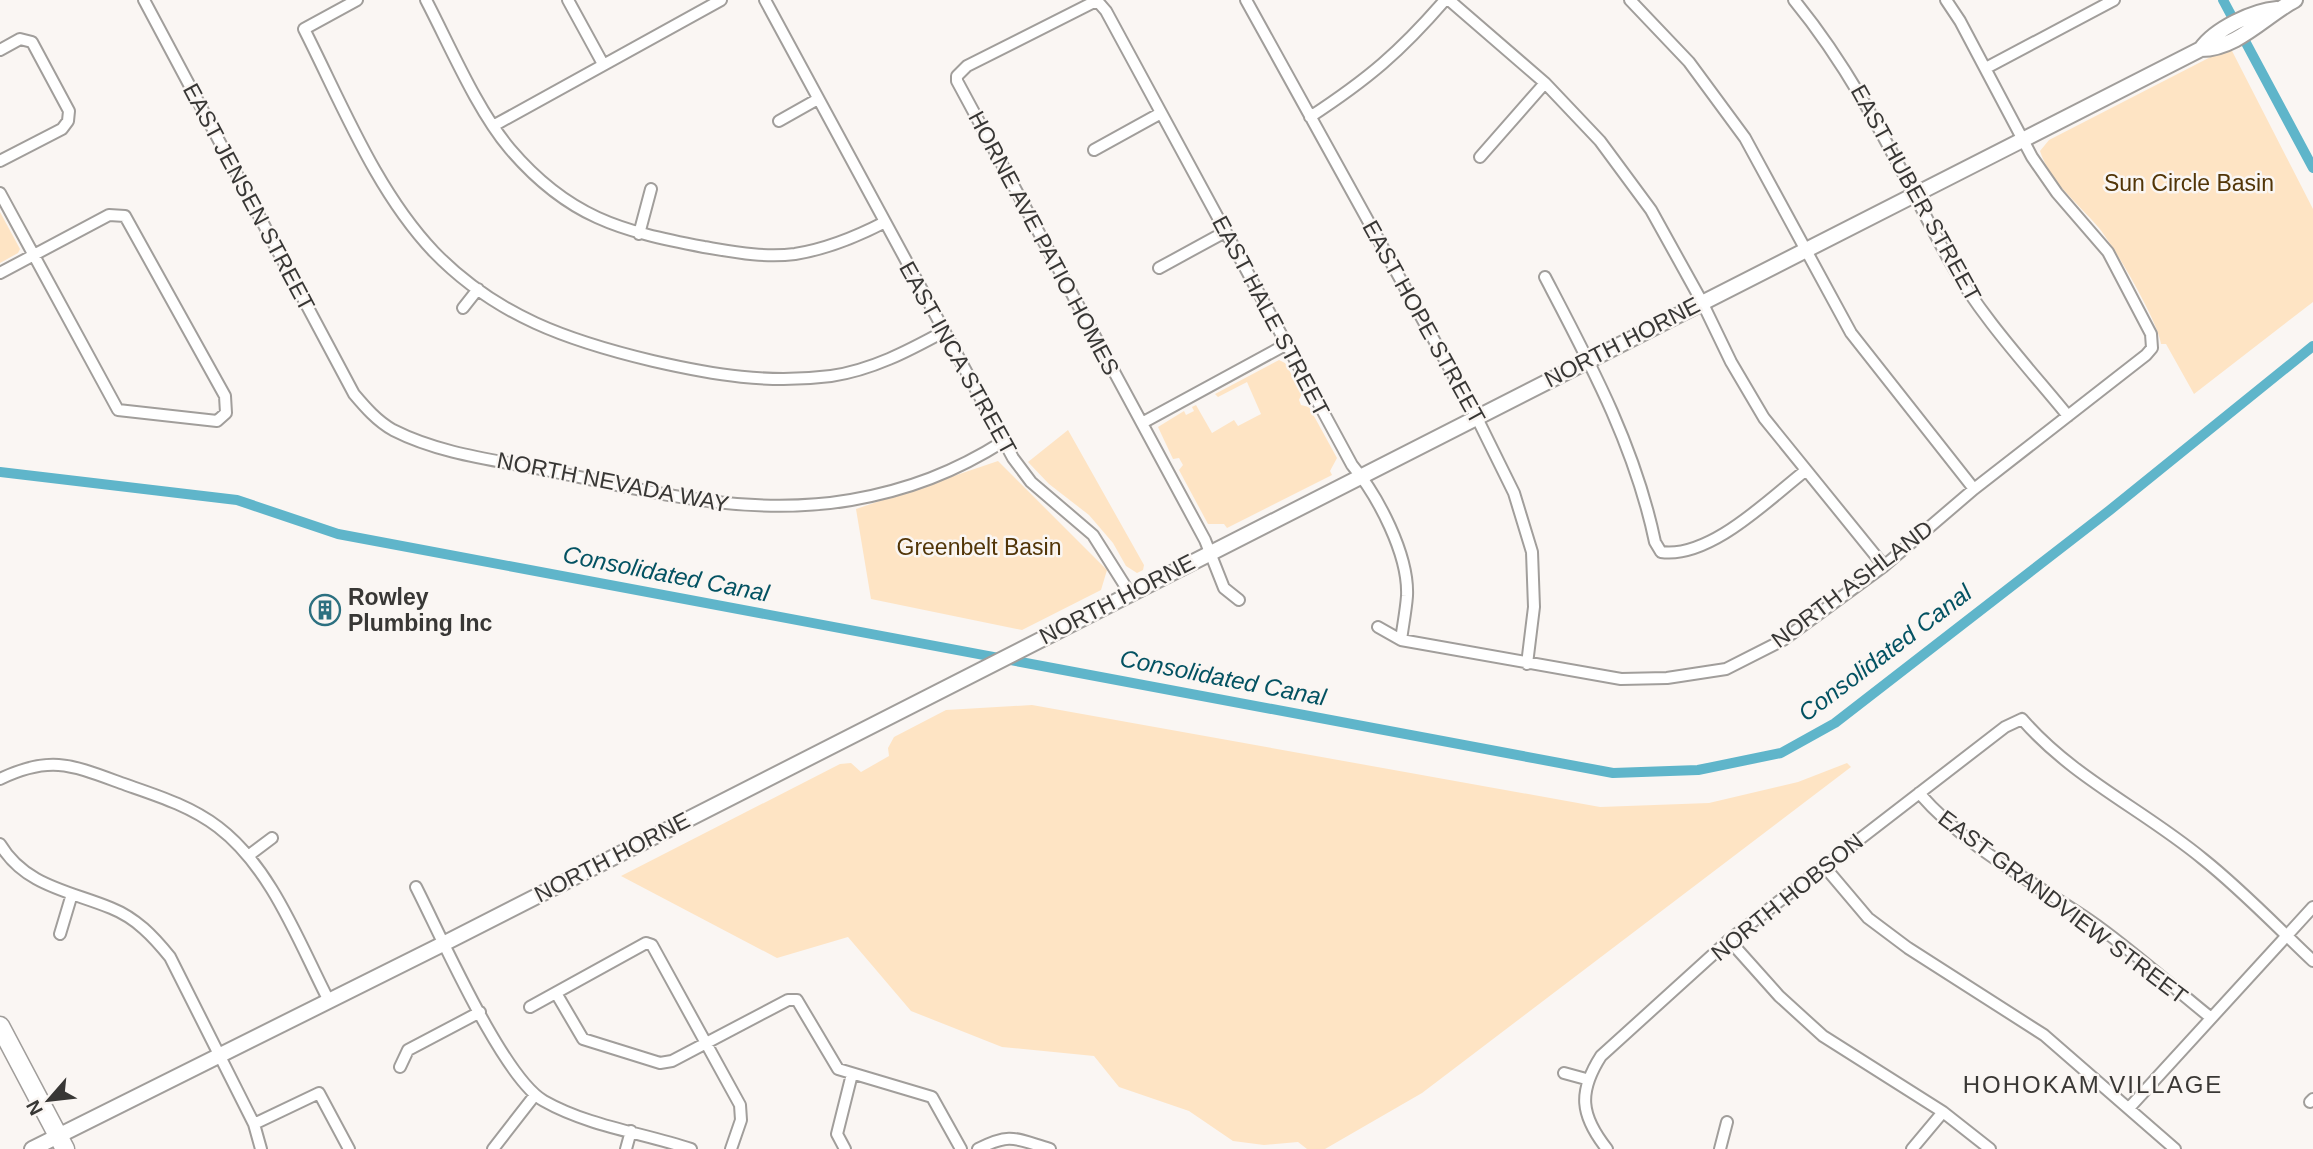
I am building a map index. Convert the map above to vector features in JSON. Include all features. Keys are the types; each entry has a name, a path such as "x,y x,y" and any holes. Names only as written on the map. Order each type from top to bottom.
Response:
{"main road":[{"path":"0,1027 62,1143"}],"street":[{"name":"EAST JENSEN STREET","path":"144,0 354,394"},
{"path":"357,0 304,29 400,208 435,253 478,289 544,330 585,345 720,377 781,379 832,376 896,357 943,332"},
{"path":"426,0 493,126 529,171 557,196 603,223 639,234 729,251 774,256 834,245 885,222"},
{"path":"568,0 603,64"},
{"path":"493,126 721,0"},
{"name":"EAST INCA STREET","path":"765,0 1004,441 1031,482 1093,534 1129,592"},
{"name":"EAST HOPE STREET","path":"1246,0 1476,416 1514,493 1532,552 1534,607 1527,664"},
{"path":"1310,117 1376,72 1405,46 1447,0 1545,83 1600,141 1651,211 1702,302 1731,362 1764,418 1884,566"},
{"path":"1630,0 1689,62 1722,104 1768,175 1852,333 1974,489"},
{"name":"EAST HUBER STREET","path":"1794,0 1858,88 1976,304 2067,416"},
{"path":"1946,0 1986,68 2023,140"},
{"path":"1986,68 2114,0"},
{"name":"NORTH HORNE","path":"32,1149 62,1143 219,1057 1129,592 2201,49 2213,49 2228,35 2249,24 2267,21 2277,9 2295,0"},
{"name":"EAST HALE STREET","path":"1099,3 1398,546 1407,593 1401,640"},
{"name":"HORNE AVE PATIO HOMES","path":"1099,3 1085,6 967,66 957,76 957,81 1205,541 1224,588 1239,600"},
{"path":"0,50 20,39 32,42 69,111 68,121 62,129 0,161"},
{"path":"1480,157 1545,83"},
{"path":"779,121 818,99"},
{"path":"1094,150 1161,113"},
{"name":"NORTH ASHLAND","path":"1378,627 1401,640 1527,664 1621,680 1667,678 1726,669 1783,640 1884,566 1974,489 2151,348 2151,334 2108,252 2057,193 2023,140"},
{"path":"639,234 651,189"},
{"path":"0,193 33,255 118,410 217,421 226,413 225,396 125,216 109,215 33,255 0,273"},
{"path":"1159,268 1226,232"},
{"path":"1545,277 1623,433 1638,471 1655,542 1661,552 1672,554 1699,546 1737,526 1805,471"},
{"path":"463,308 478,289"},
{"path":"1142,423 1287,344"},
{"name":"NORTH NEVADA WAY","path":"354,394 369,412 391,429 441,449 704,502 756,507 851,500 923,482 962,468 1004,441"},
{"name":"NORTH HOBSON","path":"1586,1079 1601,1056 1729,940 2004,727 2022,719 2045,747 2203,859 2284,935"},
{"path":"0,779 22,768 46,763 69,764 185,806 219,827 248,856 278,902 329,1001"},
{"name":"EAST GRANDVIEW STREET","path":"1919,793 1944,822 1972,844 2092,922 2210,1017"},
{"path":"248,856 272,838"},
{"path":"0,844 10,861 46,886 113,909 139,923 156,940 170,957 254,1124 261,1149"},
{"path":"1824,866 1868,918 1908,948 2045,1035 2175,1149"},
{"path":"416,887 480,1012 509,1062 535,1094 573,1113 691,1149"},
{"path":"60,934 72,894"},
{"path":"2130,1107 2284,935 2313,907"},
{"path":"2284,935 2313,961"},
{"path":"1729,940 1779,996 1822,1036 1943,1112 1990,1149"},
{"path":"530,1007 646,943 652,945 740,1105 741,1120 731,1149"},
{"path":"556,993 583,1039 660,1063 788,1000 797,1000 838,1069 932,1097 961,1149"},
{"path":"400,1067 408,1050 480,1012"},
{"path":"1564,1073 1586,1079 1584,1106 1592,1131 1607,1149"},
{"path":"845,1149 837,1134 852,1074"},
{"path":"254,1124 319,1093 349,1149"},
{"path":"493,1149 535,1094"},
{"path":"1912,1149 1943,1112"},
{"path":"1720,1149 1727,1122"},
{"path":"626,1149 631,1131"},
{"path":"978,1149 1001,1137 1049,1149"}],"green space":[{"name":"Sun Circle Basin","path":"2230,47 2313,209 2313,302 2194,394 2166,344 2161,344 2144,302 2115,251 2099,228 2058,183 2040,151 2049,140"},
{"path":"0,212 20,249 18,253 0,263"},
{"path":"1279,360 1285,363 1302,393 1299,400 1301,405 1309,407 1337,458 1330,471 1332,475 1227,528 1224,524 1208,524 1179,470 1183,465 1179,458 1173,459 1158,427 1184,411 1186,415 1194,411 1192,407 1196,405 1212,433 1234,420 1238,426 1261,414 1247,382 1218,397 1215,394"},
{"path":"1068,430 1144,565 1143,570 1137,573 1126,566 1113,543 1089,515 1049,484 1028,462"},
{"name":"Greenbelt Basin","path":"998,461 1107,570 1101,590 1022,630 871,599 856,509"},
{"path":"1032,705 1600,807 1709,803 1798,782 1847,763 1851,767 1422,1093 1325,1149 1307,1149 1298,1142 1264,1145 1233,1141 1189,1111 1119,1087 1094,1056 1002,1047 911,1011 848,937 777,958 621,876 840,764 851,763 861,772 889,756 888,748 894,737 946,710"}],"waterway":[{"path":"2223,0 2313,168"},
{"name":"Consolidated Canal","path":"0,472 237,500 338,534 1613,773 1698,770 1781,753 1835,723 2110,510 2313,346"}],"place":[{"name":"Rowley Plumbing Inc","path":"325,610"}],"district":[{"name":"HOHOKAM VILLAGE","path":"2093,1085"}]}
